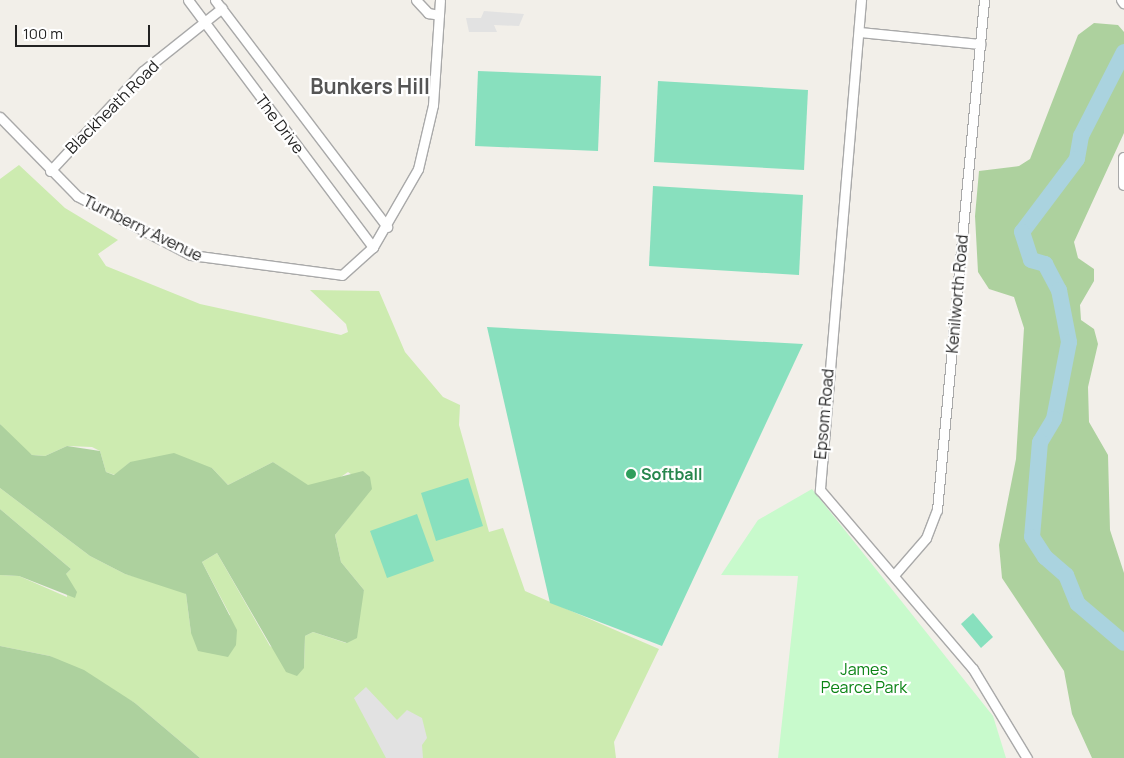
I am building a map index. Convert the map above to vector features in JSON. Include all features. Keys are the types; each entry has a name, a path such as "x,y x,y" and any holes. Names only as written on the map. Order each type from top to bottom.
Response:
{"street":[{"name":"The Drive","path":"188,0 372,247"},
{"name":"The Drive","path":"215,0 387,227"},
{"path":"416,0 428,13 439,15"},
{"name":"Turnberry Avenue","path":"0,117 50,171 77,196 200,259 342,275 372,247 387,227 411,185 425,148 433,105 440,0"},
{"name":"Epsom Road","path":"861,0 820,490 844,523 894,575 988,690 1027,758"},
{"name":"Kenilworth Road","path":"894,575 926,538 937,510 984,0"},
{"name":"Blackheath Road","path":"50,171 143,71 222,8"},
{"path":"859,32 980,44"},
{"path":"1124,158 1124,185"}],"green space":[{"path":"1094,23 1118,25 1124,32 1124,133 1074,242 1078,258 1094,269 1094,281 1080,305 1081,320 1094,329 1098,344 1088,387 1089,422 1108,455 1110,530 1124,573 1124,758 1092,758 1072,714 1064,671 1002,578 999,545 1016,459 1024,328 1014,297 989,289 978,272 975,216 979,171 1019,166 1030,159 1078,35"},
{"path":"478,71 601,76 598,151 475,146"},
{"path":"658,81 808,90 804,170 654,162"},
{"path":"19,165 65,208 118,240 98,254 106,266 200,304 341,335 348,332 346,324 310,290 379,291 405,352 443,397 460,405 459,425 489,532 503,528 525,591 659,649 614,742 616,758 200,758 135,703 50,656 0,646 0,575 19,576 67,597 66,574 71,569 0,509 0,488 90,556 125,574 180,589 186,594 191,633 230,615 202,562 217,553 270,646 304,668 305,636 313,632 346,643 364,590 341,562 335,535 371,489 348,472 335,481 308,486 273,462 228,485 212,468 130,462 115,475 106,472 100,451 92,447 67,446 45,456 32,455 13,441 0,424 0,179"},
{"path":"653,186 803,195 799,275 649,266"},
{"name":"Softball","path":"487,327 803,344 662,646 550,603"},
{"path":"0,424 32,455 45,456 67,446 100,451 106,472 114,475 130,462 174,453 212,468 228,485 273,462 308,485 363,471 370,477 372,489 335,535 341,562 364,590 357,638 347,643 313,632 305,636 304,668 297,676 286,672 217,553 202,562 237,630 236,645 228,657 198,651 191,633 186,594 125,574 90,556 0,488"},
{"path":"468,478 483,526 436,541 421,493"},
{"name":"James Pearce Park","path":"812,489 993,716 1006,758 778,758 798,576 721,575 758,520"},
{"path":"0,509 71,569 66,574 77,592 75,598 19,576 0,575"},
{"path":"417,514 434,561 387,578 370,531"},
{"path":"973,613 993,637 981,648 961,624"},
{"path":"0,646 50,656 84,670 135,703 200,758 0,758"}],"shaded area":[{"path":"484,11 524,14 519,26 494,25 497,32 469,32 466,18 481,18"},
{"path":"366,687 397,720 407,710 422,718 427,738 422,745 423,758 386,758 354,698"}],"waterway":[{"path":"1124,52 1081,136 1077,159 1022,232 1031,260 1045,264 1059,290 1069,342 1054,419 1040,442 1032,537 1045,557 1066,575 1078,604 1124,643"}],"place":[{"name":"Softball","path":"631,474"}],"district":[{"name":"Bunkers Hill","path":"370,86"}]}
